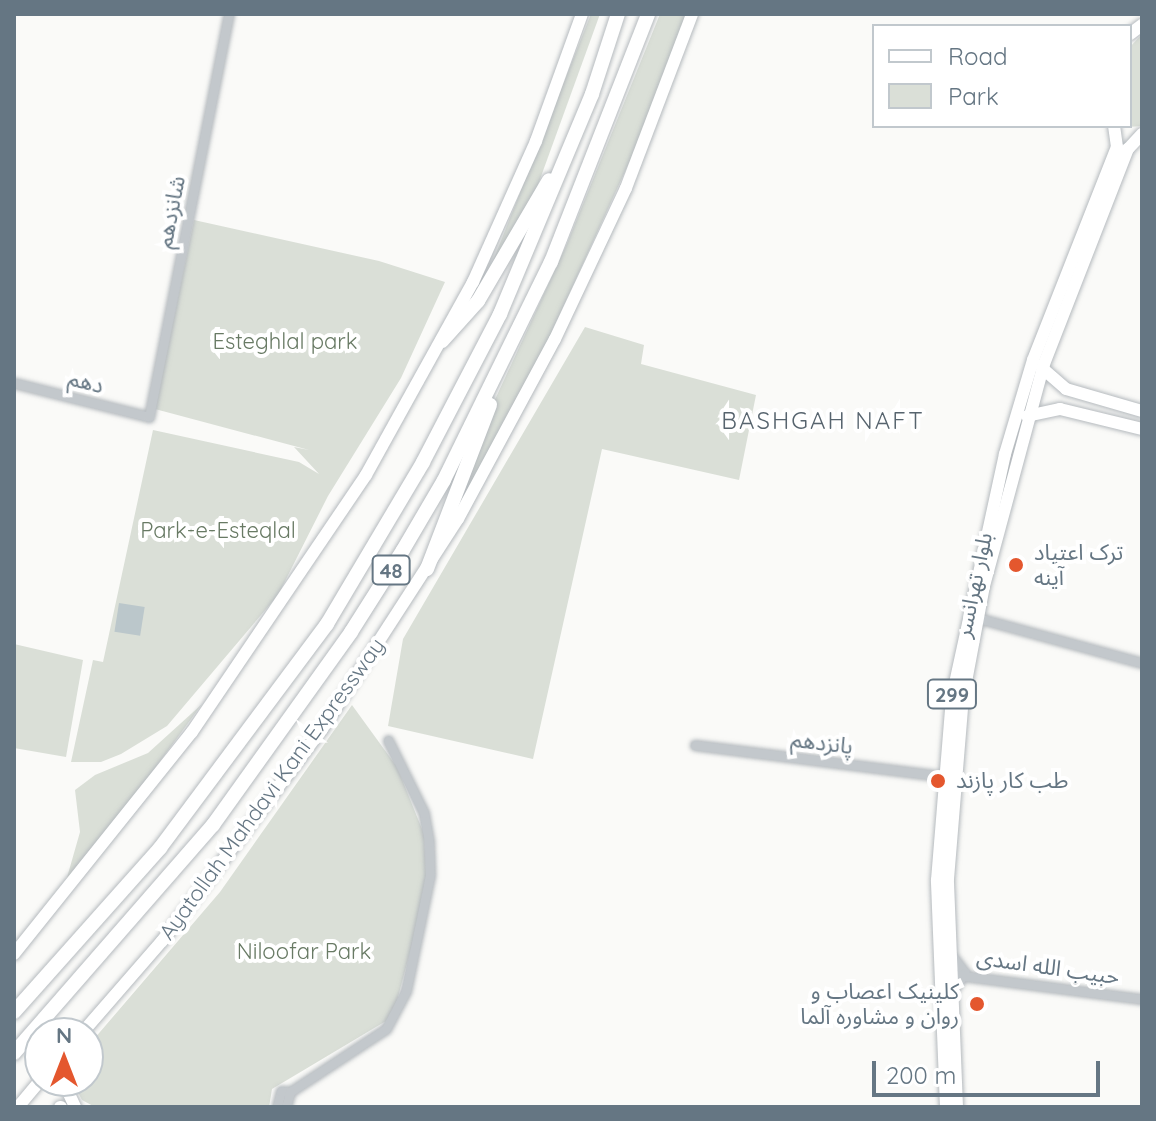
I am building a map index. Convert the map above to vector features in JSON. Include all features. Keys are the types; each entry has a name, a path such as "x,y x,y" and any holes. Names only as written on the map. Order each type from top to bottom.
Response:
{"highway":[{"name":"48","path":"14,1012 160,848 327,624 423,462 486,341 565,161 618,14"},
{"name":"Ayatollah Mahdavi Kani Expressway","path":"14,1053 150,900 247,779 403,550 506,359 551,262 648,14"},
{"path":"442,341 478,301 565,161"},
{"path":"427,569 506,359"}],"main road":[{"path":"14,954 128,816 234,673 366,475 442,341 536,141 582,14"},
{"name":"Ayatollah Mahdavi Kani Expressway","path":"97,1017 322,729 427,569 555,339 626,188 692,14"},
{"path":"1115,129 1140,135"},
{"name":"بلوار تهرانسر","path":"946,1107 952,697 993,498 1033,360 1117,147 1115,129"},
{"name":"بلوار تهرانسر","path":"949,777 978,618 1027,416 1042,368 1128,149 1140,135"},
{"path":"1042,368 1066,389 1142,411"},
{"path":"1123,424 1128,407"},
{"path":"1027,416 1060,409 1142,429"},
{"name":"بلوار تهرانسر","path":"946,974 957,1107"},
{"path":"101,1017 110,1003"}],"street":[{"name":"شانزدهم","path":"149,417 229,14"},
{"name":"دهم","path":"14,383 149,417"},
{"path":"978,618 1142,663"},
{"path":"277,1107 281,1091 290,1092 386,1029 406,991 430,875 429,842 424,813 388,740"},
{"name":"پانزدهم","path":"695,745 949,777"},
{"path":"946,974 965,973"},
{"path":"946,974 965,973"},
{"name":"حبیب الله اسدی","path":"946,974 965,973 1142,999"},
{"path":"286,1107 290,1092"}],"green space":[{"path":"591,14 600,14 535,193 487,276"},
{"path":"660,14 687,14 643,132 544,349 454,516 492,406 566,246"},
{"path":"1142,34 1142,126 1132,127 1132,45"},
{"path":"194,220 379,261 445,282 401,378 328,496 278,595 167,726 121,754 101,762 71,762 93,660 103,662 153,430 299,462 319,474 294,447 309,450 155,409"},
{"path":"585,327 644,345 641,364 756,395 739,480 602,449 533,759 388,726 403,639"},
{"path":"14,644 83,660 66,757 14,748"},
{"path":"202,704 66,881 80,832 75,790 95,775 148,753"},
{"name":"Niloofar Park","path":"352,705 397,767 424,834 426,876 416,930 395,1008 386,1021 272,1089 269,1107 95,1107 82,1100 80,1097 104,1097 104,1027 220,892"}],"shaded area":[{"path":"119,603 145,607 140,636 114,632"}],"place":[{"name":"ترک اعتیاد آینه","path":"1016,565"},
{"name":"طب کار پازند","path":"938,781"},
{"name":"کلینیک اعصاب و روان و مشاوره آلما","path":"977,1004"}],"district":[{"name":"BASHGAH NAFT","path":"823,421"}],"park label":[{"name":"Esteghlal park","path":"285,342"},
{"name":"Park-e-Esteqlal","path":"218,531"}]}
